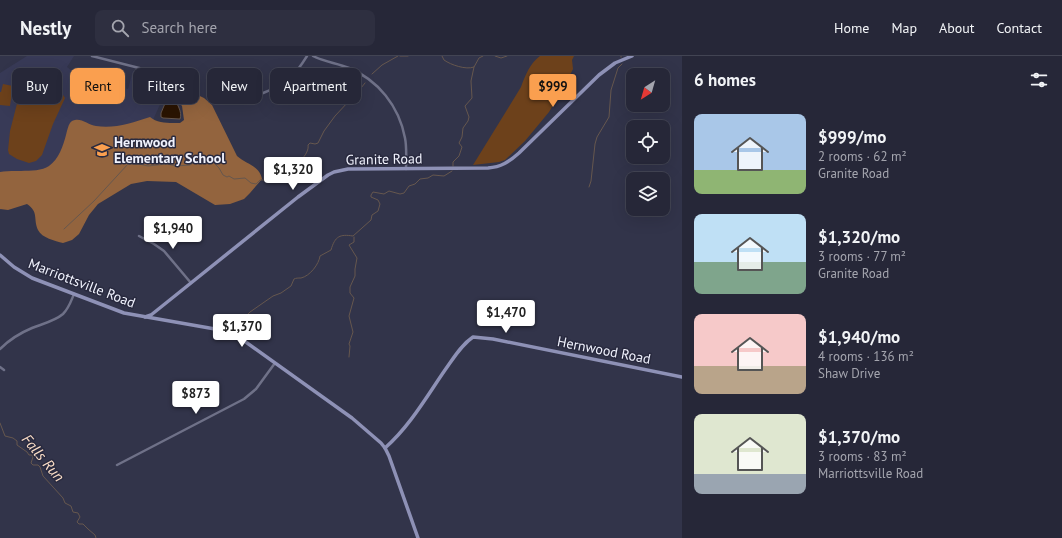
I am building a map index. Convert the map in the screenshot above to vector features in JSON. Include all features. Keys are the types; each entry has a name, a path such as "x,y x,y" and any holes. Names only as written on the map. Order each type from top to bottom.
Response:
{"street":[{"path":"92,56 139,68"},
{"path":"262,94 276,88 288,80 297,71 307,56"},
{"path":"313,56 357,72 372,82 385,94 396,112 402,127 406,147 406,169"},
{"name":"Granite Road","path":"146,317 154,313 192,283 292,201 334,172 348,169 496,168 506,164 519,153 599,75 615,63 632,56"},
{"path":"139,236 164,251 192,283"},
{"name":"Marriottsville Road","path":"0,255 24,274 124,313 228,332 243,340 308,385 352,418 385,448 418,538"},
{"path":"0,349 18,335 63,314 69,306 74,294"},
{"name":"Hernwood Road","path":"385,448 410,419 454,358 473,337 493,339 547,351 593,358 682,376"},
{"path":"116,466 244,399 256,389 275,363"},
{"path":"0,367 4,370"}],"shaded area":[{"path":"27,56 74,56 67,67 70,69 70,104 125,104 125,88 128,89 133,71 133,104 160,104 152,122 36,176 0,210 0,73"},
{"path":"540,56 574,56 572,60 573,69 549,112 525,141 505,160 473,165 521,87 526,74 536,59"},
{"path":"3,84 12,86 10,106 0,105"},
{"path":"62,93 65,98 53,124 42,155 36,161 29,163 17,159 9,154 10,131 17,104 62,104"},
{"path":"199,96 204,98 207,101 207,104 212,105 237,156 259,171 262,179 244,199 230,204 215,205 176,182 147,181 131,184 98,204 89,215 79,234 72,240 63,243 49,239 40,233 33,210 27,204 8,210 0,209 0,172 32,171 49,166 60,152 70,122 80,120 96,126 110,127 150,117 160,122 180,123 184,120 180,104 199,104"},
{"path":"165,104 177,104 181,116 180,119 163,118 161,117"}],"waterway":[{"path":"372,74 382,65 398,56"},
{"path":"400,56 408,56"},
{"path":"442,56 444,60 451,64 467,68 474,67 479,58 483,56"},
{"path":"495,56 501,58 507,56"},
{"path":"589,187 595,144 597,137 609,117 611,90 618,68 622,64"},
{"path":"453,166 453,162 459,156 462,147 459,143 462,137 463,128 469,117 465,106 472,98 471,81 474,67"},
{"path":"64,229 94,201 128,164 148,166 167,164 176,166 190,165 200,159 210,159 219,168 223,175 234,179 245,178 251,183 256,184 260,180 264,180 288,168 297,160 301,160 308,149 308,145 310,143 318,143 324,131 349,101 356,89 361,88 365,83"},
{"path":"233,329 250,312 291,286 294,279 308,275 316,266 320,256 331,250 336,239 345,235 353,236 371,220 372,215 378,211 380,204 378,200 371,197 373,192 384,194 389,191 400,194 404,193 409,186 415,184 420,179 428,178 433,175 444,176 452,171"},
{"path":"349,357 349,344 353,332 349,316 354,298 350,293 350,287 355,276 357,258 349,245 354,242 354,237"},
{"name":"Falls Run","path":"0,423 5,436 13,438 17,441 17,445 29,455 32,455 33,457 31,463 40,467 43,476 63,498 65,503 71,506 73,512 78,513 80,517 77,522 79,524 83,524 95,535 96,538"}],"place":[{"name":"Hernwood Elementary School","path":"102,150"}]}
